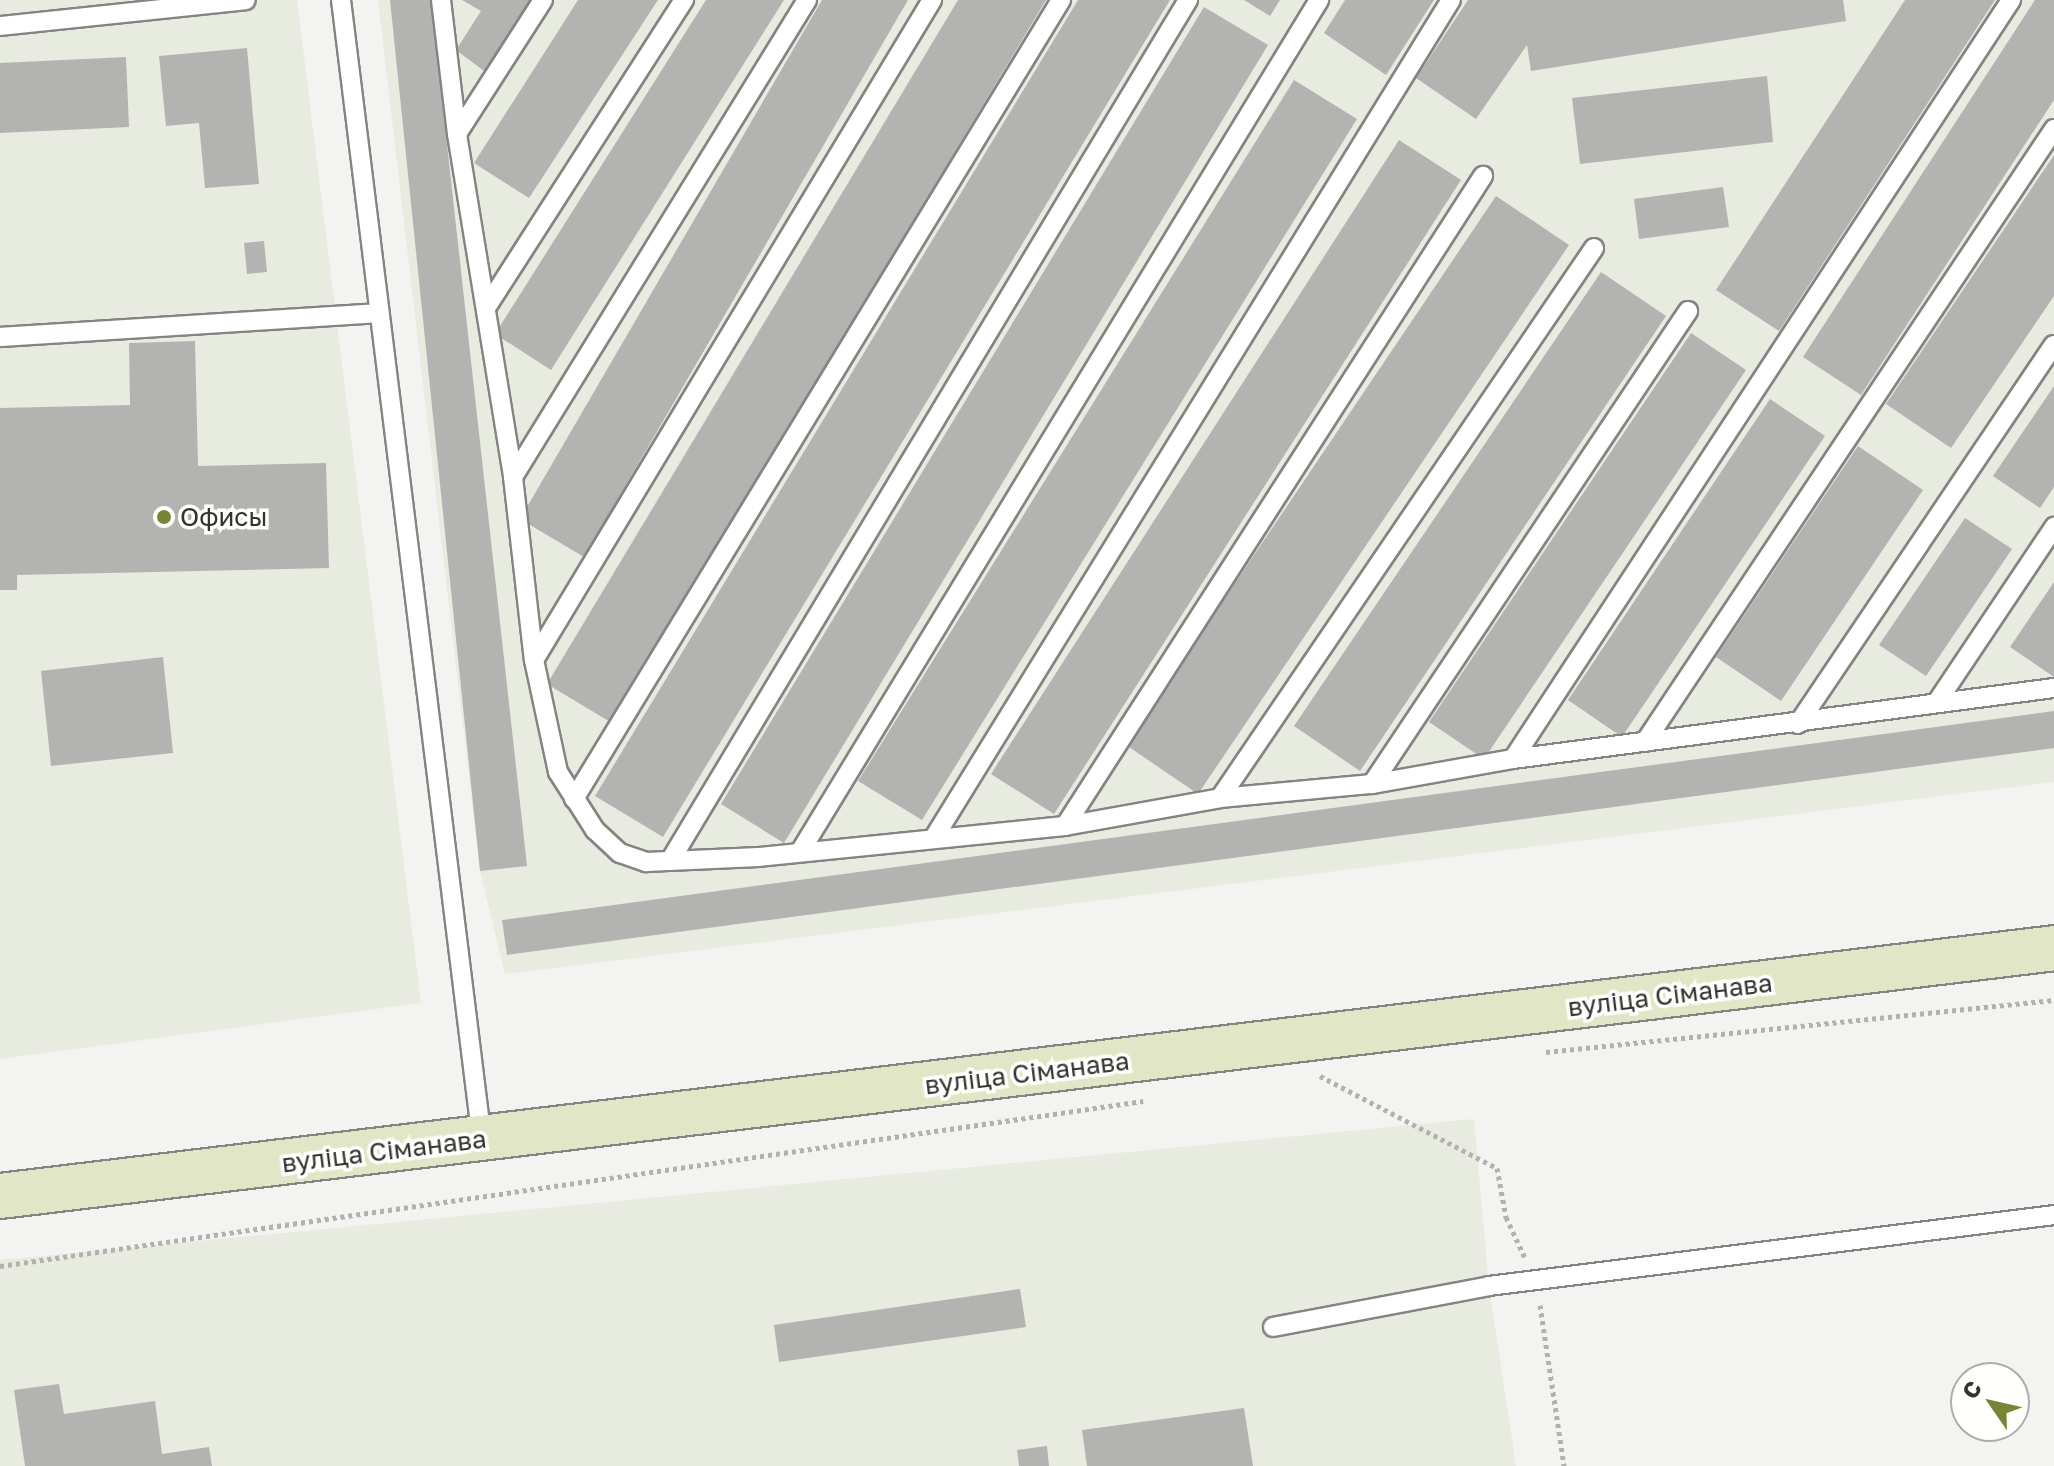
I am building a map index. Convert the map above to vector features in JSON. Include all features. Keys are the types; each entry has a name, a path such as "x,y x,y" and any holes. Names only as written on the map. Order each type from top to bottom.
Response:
{"main road":[{"name":"вуліца Сіманава","path":"0,1196 2054,948"}],"lane":[{"path":"0,26 246,0"},
{"path":"341,0 482,1140"},
{"path":"441,0 457,134 488,305 513,477 534,660 558,772 595,830 620,853 646,862 670,861 800,852 935,836 1065,826 1220,798 1372,784 1513,759 2054,688"},
{"path":"457,134 543,0"},
{"path":"488,305 684,0"},
{"path":"513,477 807,0"},
{"path":"534,660 932,0"},
{"path":"574,799 1061,0"},
{"path":"670,861 1188,0"},
{"path":"800,852 1319,0"},
{"path":"935,836 1451,0"},
{"path":"1513,759 2011,0"},
{"path":"1645,742 2054,129"},
{"path":"1065,826 1483,176"},
{"path":"1220,798 1594,248"},
{"path":"1372,784 1688,311"},
{"path":"0,337 379,313"},
{"path":"1798,724 2054,345"},
{"path":"1937,702 2054,527"},
{"path":"1273,1327 1489,1286 2054,1215"}],"path":[{"path":"1538,1053 2054,1000"},
{"path":"1303,1078 1334,1074"},
{"path":"1319,1075 1497,1168 1506,1217 1536,1282 1564,1466"},
{"path":"0,1266 1146,1100"}],"shaded area":[{"path":"0,0 297,0 421,1003 0,1059"},
{"path":"378,0 2054,0 2054,782 505,974 480,871"},
{"path":"1474,1119 1489,1286 1516,1466 0,1466 0,1260"}],"building":[{"path":"390,0 431,0 527,866 480,871"},
{"path":"462,0 530,0 484,71 456,50 481,11"},
{"path":"578,0 658,0 529,198 474,163"},
{"path":"706,0 784,0 551,370 495,334"},
{"path":"822,0 908,0 584,557 520,519"},
{"path":"958,0 1046,0 612,723 547,684"},
{"path":"1078,0 1170,0 663,837 595,796"},
{"path":"1244,0 1280,0 1270,16"},
{"path":"1345,0 1434,0 1386,75 1324,33"},
{"path":"1468,0 1843,0 1846,21 1531,71 1527,45 1476,119 1416,78"},
{"path":"1905,0 1995,0 1779,331 1716,290"},
{"path":"2035,0 2054,0 2054,100 1861,395 1803,357"},
{"path":"1204,7 1268,45 784,843 721,804"},
{"path":"247,48 259,184 205,188 199,123 166,126 159,56"},
{"path":"126,57 129,127 0,133 0,63"},
{"path":"1767,76 1773,142 1580,164 1572,98"},
{"path":"1294,80 1357,119 922,820 858,781"},
{"path":"1399,140 1461,180 1054,814 991,774"},
{"path":"2054,155 2054,296 1951,448 1886,404"},
{"path":"1723,187 1729,227 1639,239 1634,199"},
{"path":"1496,196 1569,245 1198,794 1126,745"},
{"path":"264,241 267,272 247,274 244,243"},
{"path":"1601,272 1666,316 1360,771 1294,726"},
{"path":"1691,333 1746,370 1484,759 1429,722"},
{"name":"Офисы","path":"195,341 198,466 326,463 329,568 17,575 17,590 0,590 0,408 130,405 129,343"},
{"path":"2054,386 2054,487 2040,508 1993,476"},
{"path":"1770,399 1825,436 1622,737 1568,700"},
{"path":"1858,446 1923,490 1781,701 1716,657"},
{"path":"1965,518 2012,549 1926,676 1879,645"},
{"path":"2054,582 2054,677 2010,647"},
{"path":"163,657 173,753 51,766 41,671"},
{"path":"2054,711 2054,748 507,955 502,920"},
{"path":"1020,1289 1026,1327 779,1362 774,1325"},
{"path":"59,1384 64,1414 155,1401 162,1454 209,1447 212,1466 25,1466 14,1390"},
{"path":"1244,1408 1253,1466 1087,1466 1082,1430"},
{"path":"1047,1446 1049,1466 1019,1466 1017,1450"}],"place":[{"name":"Офисы","path":"164,517"}]}
